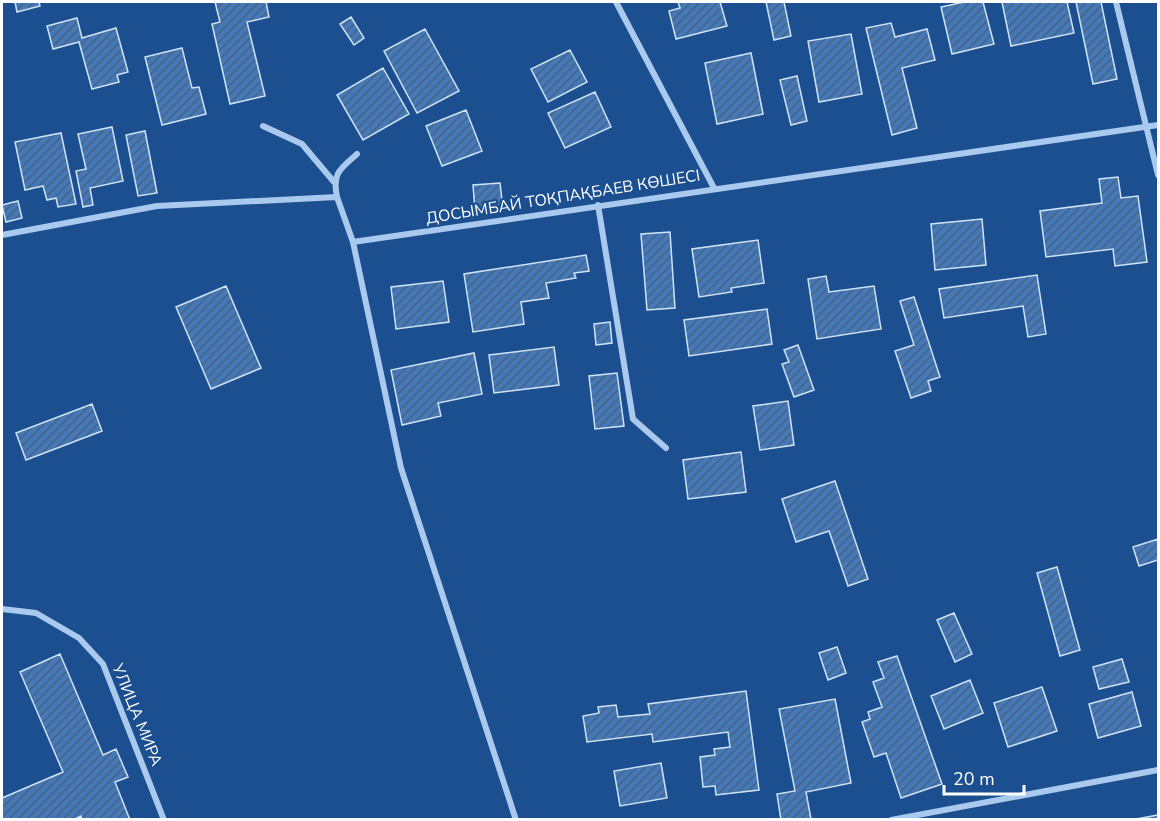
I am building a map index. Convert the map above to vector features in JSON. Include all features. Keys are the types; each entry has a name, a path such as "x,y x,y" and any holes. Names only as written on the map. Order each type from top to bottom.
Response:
{"street":[{"path":"616,2 714,188"},
{"path":"1116,2 1148,126 1158,175"},
{"name":"ДОСЫМБАЙ ТОҚПАҚБАЕВ КӨШЕСІ","path":"353,242 1158,125"},
{"path":"263,126 302,144 334,182 353,242 401,468 516,819"},
{"path":"334,182 340,168 357,154"},
{"path":"2,235 157,206 337,197"},
{"path":"598,206 633,419 666,448"},
{"name":"УЛИЦА МИРА","path":"2,609 36,613 79,638 104,664 164,819"},
{"path":"891,819 1158,770"}],"building":[{"path":"15,2 39,2 40,6 17,12"},
{"path":"215,2 266,2 269,17 247,22 265,96 230,104 212,24 220,22"},
{"path":"678,2 720,2 727,26 676,39 669,11 680,8"},
{"path":"766,2 784,2 791,36 774,40"},
{"path":"964,2 983,2 994,44 952,54 941,7"},
{"path":"1002,2 1067,2 1074,33 1011,46"},
{"path":"1076,2 1101,2 1117,79 1093,84"},
{"path":"351,17 364,38 354,45 340,24"},
{"path":"77,18 82,38 116,28 128,72 117,75 119,82 92,89 79,42 53,49 47,26"},
{"path":"891,23 895,37 927,29 935,60 902,68 917,128 892,135 866,28"},
{"path":"425,29 459,91 417,113 384,51"},
{"path":"851,34 862,94 819,102 808,41"},
{"path":"182,48 192,88 199,87 206,114 162,125 145,57"},
{"path":"570,50 587,82 548,102 531,69"},
{"path":"751,53 763,114 717,124 705,63"},
{"path":"383,68 409,114 363,140 337,95"},
{"path":"797,76 807,121 791,125 780,80"},
{"path":"595,92 611,127 565,148 548,113"},
{"path":"466,110 482,151 442,166 426,126"},
{"path":"112,127 123,181 90,188 93,205 83,207 76,171 86,169 78,134"},
{"path":"145,131 157,193 138,196 126,135"},
{"path":"61,133 76,204 58,207 56,198 47,200 43,186 25,190 15,142"},
{"path":"1118,177 1121,198 1138,196 1147,262 1115,266 1113,249 1046,257 1040,211 1102,203 1099,179"},
{"path":"500,183 503,209 475,211 473,185"},
{"path":"18,201 22,218 6,222 2,205"},
{"path":"982,219 986,265 935,270 931,224"},
{"path":"670,232 675,308 647,310 641,234"},
{"path":"758,240 764,283 731,288 732,292 699,297 692,249"},
{"path":"586,255 589,271 574,273 576,278 546,283 549,298 521,302 524,324 473,332 464,274"},
{"path":"1037,275 1046,334 1028,337 1023,306 944,318 939,289"},
{"path":"826,276 829,292 874,286 881,329 817,339 808,279"},
{"path":"443,281 449,322 396,329 391,287"},
{"path":"226,286 261,368 211,389 176,307"},
{"path":"914,297 940,377 928,381 931,391 911,398 895,351 914,345 900,301"},
{"path":"767,309 772,344 689,356 684,320"},
{"path":"610,322 612,343 596,345 594,324"},
{"path":"798,345 814,390 794,397 782,364 789,362 784,350"},
{"path":"554,347 559,385 494,393 489,355"},
{"path":"474,353 482,394 438,403 441,416 402,425 391,370"},
{"path":"617,373 624,426 595,429 589,376"},
{"path":"788,401 794,445 760,450 753,406"},
{"path":"92,404 102,431 26,460 16,433"},
{"path":"741,452 746,492 688,499 683,460"},
{"path":"835,481 868,579 848,586 829,531 796,542 782,499"},
{"path":"1158,539 1158,560 1139,566 1133,547"},
{"path":"1057,567 1080,650 1060,656 1037,573"},
{"path":"954,613 972,654 955,662 937,620"},
{"path":"837,647 846,673 828,680 819,653"},
{"path":"60,654 103,755 116,749 128,777 115,782 130,820 82,820 81,816 73,820 2,820 2,798 63,772 20,672"},
{"path":"897,656 942,784 901,798 886,753 874,757 862,722 870,719 868,712 882,707 873,682 884,678 878,662"},
{"path":"1122,659 1129,682 1099,689 1093,667"},
{"path":"970,680 983,713 944,729 931,696"},
{"path":"1042,687 1057,731 1008,747 994,703"},
{"path":"746,691 759,790 716,795 715,786 703,787 700,757 715,755 714,749 730,747 728,732 653,742 652,734 587,742 583,716 599,713 598,707 616,705 618,717 650,714 648,704"},
{"path":"1132,692 1141,726 1098,738 1089,704"},
{"path":"835,699 851,783 806,792 811,819 781,820 777,794 795,791 779,709"},
{"path":"661,763 667,798 620,806 614,771"},
{"path":"1158,815 1158,820 1131,820"}]}
